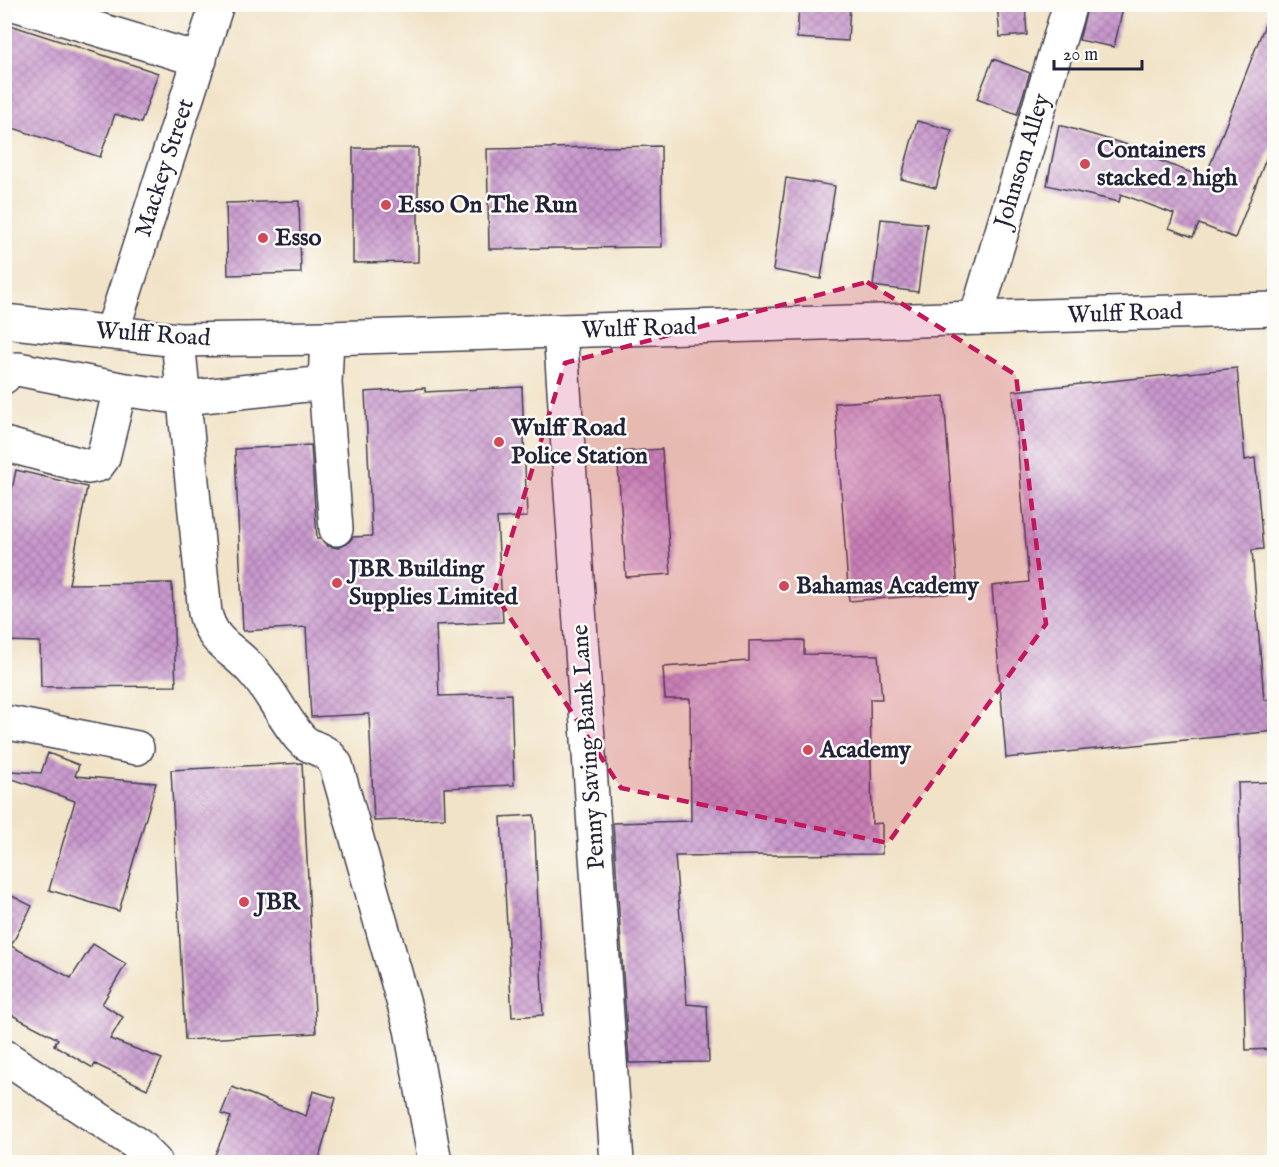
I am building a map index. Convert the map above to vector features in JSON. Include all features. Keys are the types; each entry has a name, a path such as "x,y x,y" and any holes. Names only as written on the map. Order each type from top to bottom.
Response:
{"main road":[{"path":"14,4 200,60"},
{"name":"Mackey Street","path":"112,332 218,4"},
{"name":"Johnson Alley","path":"976,318 1070,4"},
{"name":"Wulff Road","path":"4,321 178,340 327,338 1275,309"},
{"name":"Penny Saving Bank Lane","path":"560,331 617,1162"},
{"path":"327,338 325,383 336,529"},
{"path":"178,340 208,626 214,636 252,670 302,740 330,754 336,765 411,1029 435,1162"},
{"path":"4,377 7,371 18,369 120,389 184,398 325,383"},
{"path":"4,444 89,466 98,465 103,458 120,389"},
{"path":"4,722 137,748"},
{"path":"4,1056 138,1145 155,1162"}],"highlighted area":[{"path":"867,282 1016,375 1046,624 888,843 621,788 494,593 565,363"}],"building":[{"path":"799,4 850,4 848,41 797,38"},
{"path":"997,4 1025,4 1027,35 1000,37"},
{"path":"1088,4 1124,4 1114,47 1079,40"},
{"path":"1273,4 1275,4 1275,136 1235,238 1199,224 1193,237 1169,228 1174,214 1121,194 1119,202 1047,185 1059,125 1135,147 1134,151 1205,178"},
{"path":"4,23 158,73 141,123 115,114 100,157 4,125"},
{"path":"993,59 1030,73 1017,114 977,99"},
{"path":"917,121 952,130 936,188 901,179"},
{"path":"661,146 662,247 489,249 487,149"},
{"name":"Esso On The Run","path":"353,148 418,148 418,262 353,263"},
{"path":"786,178 835,186 821,279 773,270"},
{"name":"Esso","path":"299,201 301,273 228,275 226,203"},
{"path":"881,219 927,224 918,292 873,286"},
{"path":"1237,368 1245,460 1255,458 1263,549 1252,550 1264,700 1275,699 1275,731 1006,758 992,586 1029,582 1013,391"},
{"name":"JBR Building Supplies Limited","path":"522,387 527,517 497,518 503,622 436,625 439,696 511,694 514,785 444,788 445,818 374,821 369,714 311,717 306,627 243,631 235,449 311,445 317,539 328,546 338,548 347,544 353,537 372,536 365,392 425,388 425,392"},
{"path":"944,396 958,593 849,601 835,403"},
{"path":"662,449 671,574 626,577 617,452"},
{"path":"16,470 87,487 69,584 172,583 176,686 41,687 40,642 4,641 4,529"},
{"path":"804,640 804,654 878,655 882,699 870,699 872,824 882,823 882,854 675,856 687,1004 707,1006 709,1062 629,1063 613,823 691,821 690,699 665,699 663,667 749,661 749,641"},
{"path":"48,753 79,765 75,776 156,783 119,911 49,890 75,801 10,778 11,771 41,773"},
{"name":"JBR","path":"302,763 316,1033 185,1040 171,770"},
{"path":"1275,782 1275,1049 1246,1050 1238,783"},
{"path":"534,815 543,1015 512,1017 501,817"},
{"path":"4,892 32,906 11,946 71,978 93,944 126,964 102,1004 123,1017 110,1039 162,1059 147,1089 95,1064 93,1068 54,1045 58,1039 4,1011"},
{"path":"232,1087 306,1116 313,1091 336,1098 318,1162 212,1162 231,1117 221,1114"}],"place":[{"name":"Containers stacked 2 high","path":"1085,164"},
{"name":"Esso On The Run","path":"386,205"},
{"name":"Esso","path":"263,238"},
{"name":"Wulff Road Police Station","path":"499,442"},
{"name":"JBR Building Supplies Limited","path":"337,583"},
{"name":"Bahamas Academy","path":"784,586"},
{"name":"Academy","path":"808,750"},
{"name":"JBR","path":"244,902"}]}
